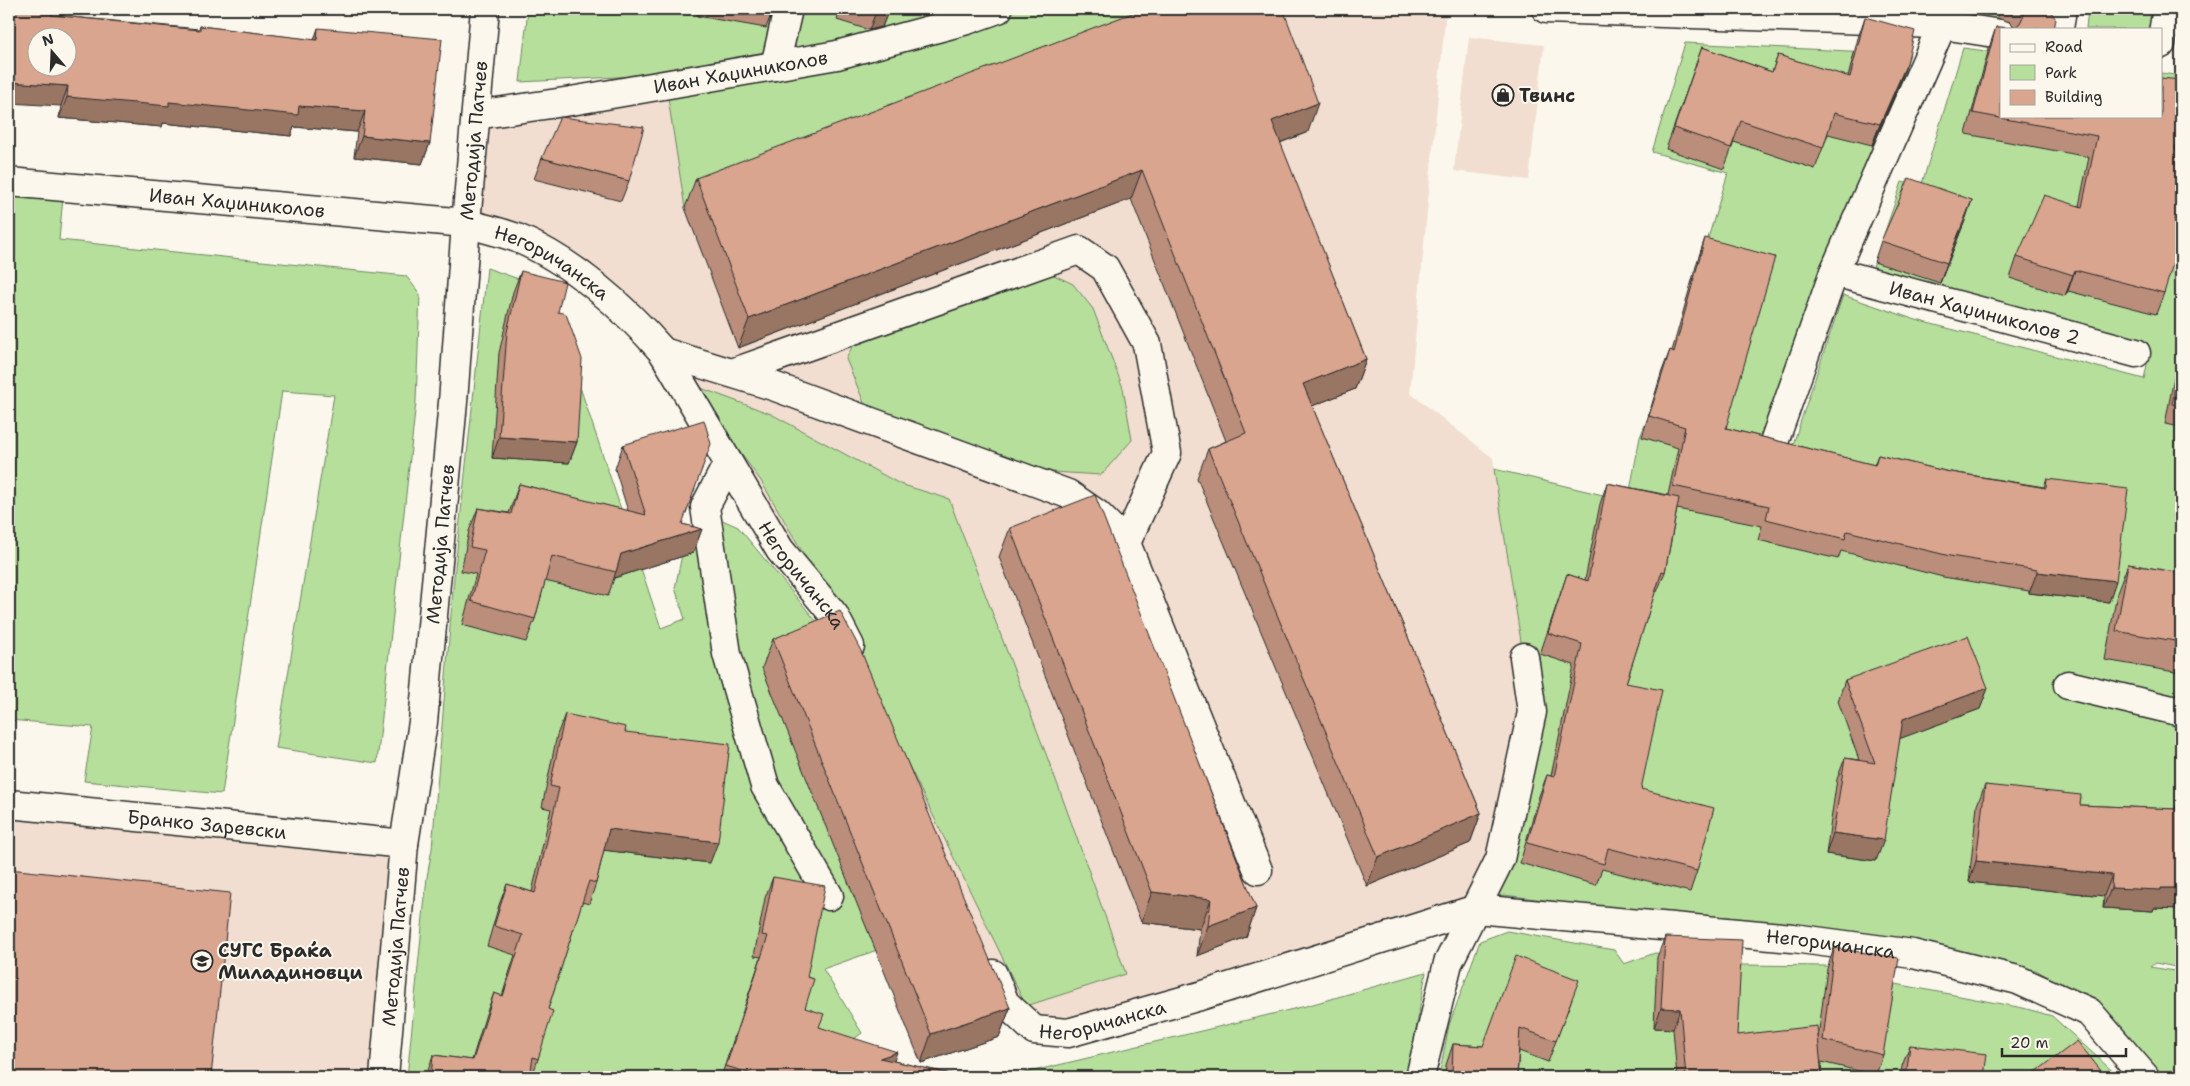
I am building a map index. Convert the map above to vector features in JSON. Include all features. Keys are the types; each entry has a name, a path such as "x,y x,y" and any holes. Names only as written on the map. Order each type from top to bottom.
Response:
{"street":[{"name":"Методија Патчев","path":"384,1077 404,844 423,722 485,9"},
{"path":"775,66 788,9"},
{"name":"Иван Хаџиниколов","path":"476,115 571,101 837,55 968,14 998,9"},
{"path":"1546,9 1870,15 2000,34"},
{"path":"2059,28 2062,9"},
{"path":"2162,38 2167,9"},
{"path":"1773,445 1834,272 1942,25"},
{"path":"2162,49 2181,49"},
{"name":"Иван Хаџиниколов","path":"9,182 466,223"},
{"name":"Негоричанска","path":"466,223 517,238 568,265 639,324 663,352 780,550 834,615 861,668"},
{"path":"732,374 1079,250 1105,268 1147,344 1167,453 1126,543"},
{"name":"Иван Хаџиниколов 2","path":"1834,272 2136,353"},
{"path":"663,352 773,386 1068,494 1097,514 1126,543 1258,870"},
{"path":"728,463 705,507 727,654 765,786 829,896"},
{"path":"1420,1077 1448,963 1500,858 1532,712 1524,657"},
{"path":"2068,685 2181,712"},
{"name":"Бранко Заревски","path":"9,804 404,844"},
{"name":"Негоричанска","path":"982,948 1005,1003 1034,1030 1068,1033 1200,996 1476,909 1811,941 1913,954 2018,980 2089,1012 2145,1077"}],"shaded area":[{"path":"998,9 1446,9 1410,393 1493,458 1532,712 1476,909 1068,1033 1005,1003 875,694 663,352 568,265 466,223 476,115"},
{"path":"1469,37 1544,45 1529,180 1454,171"},
{"name":"СУГС Браќа Миладиновци","path":"9,804 404,844 384,1077 9,1077"}],"green space":[{"path":"528,9 1210,9 685,208 666,85 677,74 520,82"},
{"path":"1891,9 2061,9 2050,26 1968,14 1890,13"},
{"path":"2088,9 2160,9 2156,28 2086,28"},
{"path":"1685,43 1910,54 1868,184 1788,398 1784,471 1843,295 1916,320 2144,379 2149,355 1869,278 1902,182 1921,187 1963,48 2000,53 2000,118 2162,118 2162,73 2181,76 2181,968 2155,963 2150,967 2181,972 2181,1077 2162,1077 2098,1007 2036,970 1864,938 1728,917 1679,917 1504,895 1476,909 1532,712 1494,469 1628,501 1640,437 1668,369 1728,173 1652,152"},
{"path":"9,182 64,187 59,240 406,276 420,294 416,402 377,763 276,748 334,395 282,391 222,794 84,781 93,727 9,720"},
{"path":"1035,266 1073,284 1093,309 1123,388 1132,440 1101,475 1053,472 952,441 865,405 846,359 862,327"},
{"path":"487,268 553,291 552,304 661,628 685,619 675,588 683,550 698,509 738,527 826,633 764,659 880,949 823,969 862,1033 842,1048 890,1077 407,1077 427,877 432,849 454,577"},
{"path":"690,384 771,414 900,484 949,499 1057,783 1126,974 1026,1006 816,575 761,481"},
{"path":"1507,931 1614,950 1624,964 1655,953 1739,965 1827,966 1864,978 2023,1008 2052,1016 2119,1077 1439,1077 1449,1025 1480,941"},
{"path":"1426,972 1408,1077 1008,1077 1306,1006"}],"building":[{"path":"9,9 51,9 51,15 200,30 200,26 317,40 318,28 442,39 430,143 362,136 365,111 299,106 298,115 169,102 169,106 67,97 68,86 9,82"},
{"path":"1143,9 1283,9 1318,103 1272,121 1366,359 1303,384 1481,813 1378,857 1208,449 1246,433 1142,170 749,319 696,178"},
{"path":"2023,9 2051,9 2056,19 2054,28 2014,28 2020,23 2024,15"},
{"path":"1865,17 1915,31 1907,63 1880,124 1834,113 1823,148 1741,121 1731,148 1674,128 1702,47 1772,72 1778,55 1850,77"},
{"path":"1996,27 2014,28 2000,28 2000,118 2162,118 2162,78 2181,80 2181,128 2175,149 2181,150 2181,202 2174,220 2181,221 2181,238 2164,293 2075,270 2073,275 2017,257 2044,195 2082,207 2097,136 1973,113"},
{"path":"560,117 644,127 629,181 542,158"},
{"path":"1909,178 1972,200 1947,263 1881,241"},
{"path":"1705,238 1775,257 1726,428 1875,465 1878,455 1945,471 2046,488 2047,479 2128,489 2116,581 2037,572 2037,570 1950,556 1847,531 1845,539 1766,519 1769,506 1673,486 1685,427 1649,416 1670,350 1674,352"},
{"path":"521,271 565,282 558,312 566,314 582,359 577,442 499,437 507,332"},
{"path":"2181,358 2181,405 2172,404"},
{"path":"704,420 711,444 682,524 702,529 621,554 616,572 552,556 535,619 471,601 485,550 470,547 478,508 511,514 519,484 646,515 623,445"},
{"path":"1607,483 1679,498 1665,572 1662,571 1626,683 1662,690 1641,789 1714,808 1697,871 1608,848 1604,864 1527,843 1547,775 1554,777 1582,644 1548,633 1567,574 1588,581"},
{"path":"1095,495 1256,908 1208,926 1211,899 1152,892 1010,528"},
{"path":"2128,564 2181,573 2181,642 2116,631"},
{"path":"840,611 861,651 1010,1008 931,1034 773,639"},
{"path":"1968,636 1988,688 1903,719 1884,840 1833,833 1845,758 1875,763 1845,680"},
{"path":"565,714 626,727 625,732 730,744 718,842 609,829 596,883 589,881 548,1009 553,1011 538,1059 533,1057 530,1077 431,1077 433,1055 473,1060 494,993 503,996 523,935 494,926 507,884 535,893 559,788 550,786"},
{"path":"1985,785 2081,795 2080,805 2176,809 2176,806 2181,807 2181,888 2161,888 2161,890 2111,888 2112,875 1976,861"},
{"path":"9,869 230,893 211,1077 9,1077"},
{"path":"773,877 825,886 807,977 814,979 805,1008 824,1014 819,1027 897,1052 880,1058 964,1077 762,1077 726,1066 768,936 762,935"},
{"path":"1665,937 1742,940 1737,1035 1817,1026 1822,1077 1686,1077 1680,1009 1661,1008"},
{"path":"1834,948 1899,958 1883,1055 1823,1040"},
{"path":"1516,956 1579,980 1556,1041 1520,1028 1517,1077 1452,1077 1453,1044 1483,1046"},
{"path":"2077,1041 2106,1077 2029,1077"},
{"path":"1910,1045 1987,1054 1984,1077 1906,1077"}],"place":[{"name":"Твинс","path":"1503,95"},
{"name":"СУГС Браќа Миладиновци","path":"202,961"}]}
